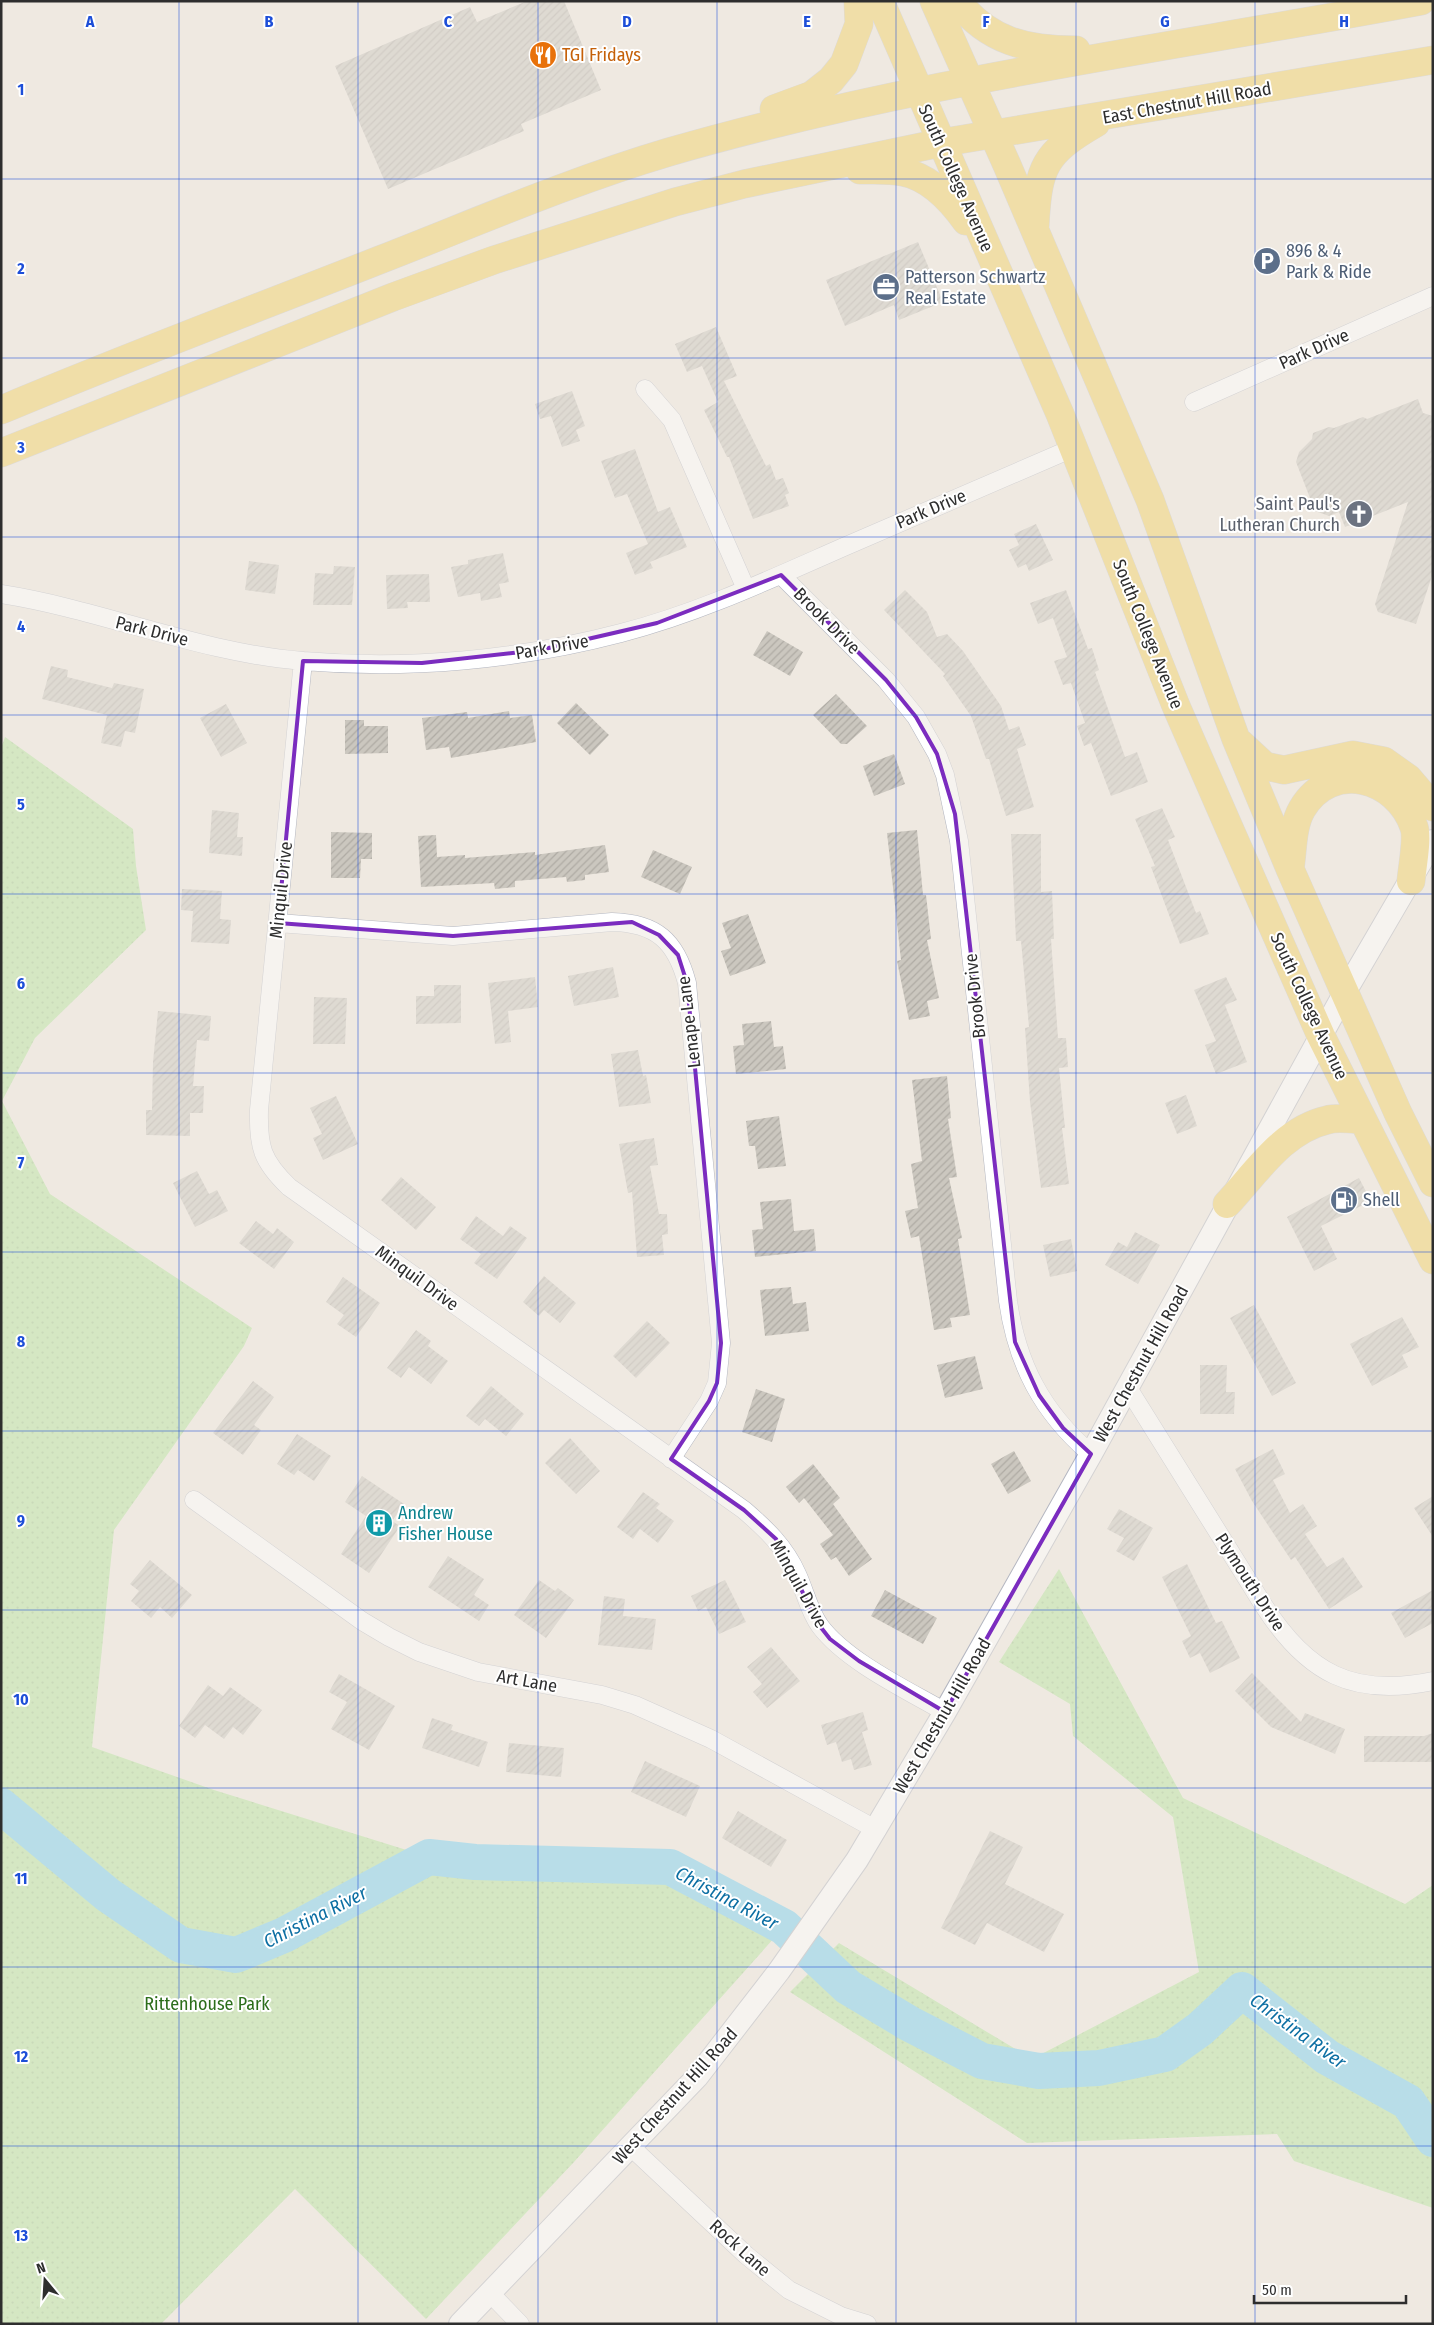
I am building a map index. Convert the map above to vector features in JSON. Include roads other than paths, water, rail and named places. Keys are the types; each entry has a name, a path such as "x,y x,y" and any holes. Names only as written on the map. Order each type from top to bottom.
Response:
{"main road":[{"path":"1,410 559,190 666,153 745,119 812,95 831,80 844,64 859,24 858,1"},
{"name":"South College Avenue","path":"880,1 1074,448 1176,706 1321,1036 1433,1260"},
{"name":"South College Avenue","path":"934,1 994,135 1150,500 1236,739 1290,869 1398,1113 1433,1183"},
{"path":"957,1 969,17 985,28 1017,44 1044,50 1148,50"},
{"path":"666,153 846,107 919,92 1421,1"},
{"name":"East Chestnut Hill Road","path":"816,169 940,143 1433,60"},
{"path":"1034,230 1037,192 1042,173 1052,154 1068,139 1107,116"},
{"path":"1,453 393,297 494,260 675,202 744,184 816,169 904,172 922,180 943,194 990,255"},
{"path":"1236,739 1254,758 1265,766 1284,770 1353,755 1384,761 1420,779 1433,807"},
{"path":"1290,869 1297,822 1302,809 1328,783 1345,779 1364,780 1382,786 1403,806 1415,829 1411,880"},
{"path":"1227,1204 1281,1144 1304,1128 1328,1119 1362,1120"}],"street":[{"name":"Park Drive","path":"1194,402 1433,296"},
{"path":"645,389 672,420 746,589"},
{"name":"Park Drive","path":"1,594 230,650 303,661 382,664 422,663 532,651 631,631 697,608 781,575 1074,448"},
{"name":"Brook Drive","path":"781,575 902,698 928,736 945,775 959,841 1007,1291 1015,1342 1021,1359 1039,1395 1063,1428 1091,1454"},
{"name":"Minquil Drive","path":"303,661 258,1128 259,1144 264,1159 275,1174 289,1187 744,1510 776,1539 797,1574 819,1625 830,1639 860,1661 945,1712"},
{"name":"West Chestnut Hill Road","path":"460,2324 697,2076 780,1971 877,1830 1128,1388 1227,1204 1345,992 1433,841"},
{"name":"Lenape Lane","path":"278,923 453,936 612,922 632,922 647,926 659,935 678,955 687,983 722,1343 717,1383 709,1401 671,1459"},
{"name":"Plymouth Drive","path":"1128,1388 1264,1606 1281,1632 1298,1652 1316,1665 1338,1676 1364,1684 1390,1687 1433,1681"},
{"name":"Art Lane","path":"194,1500 362,1621 389,1637 437,1659 478,1672 602,1695 635,1705 711,1738 877,1830"},
{"name":"Rock Lane","path":"631,2147 746,2255 789,2290 840,2316 867,2324"},
{"path":"490,2293 520,2324"}],"waterway":[{"name":"Christina River","path":"1,1806 108,1895 181,1945 236,1955 284,1935 429,1857 475,1862 670,1867 784,1927 848,1987 910,2024 982,2061 1039,2071 1099,2068 1165,2054 1200,2029 1242,1990 1327,2057 1408,2102 1433,2139"}],"place":[{"name":"TGI Fridays","path":"543,55"},
{"name":"896 & 4 Park & Ride","path":"1267,261"},
{"name":"Patterson Schwartz Real Estate","path":"886,287"},
{"name":"Saint Paul's Lutheran Church","path":"1359,514"},
{"name":"Shell","path":"1344,1200"},
{"name":"Andrew Fisher House","path":"379,1523"}],"park label":[{"name":"Rittenhouse Park","path":"207,2004"}]}
